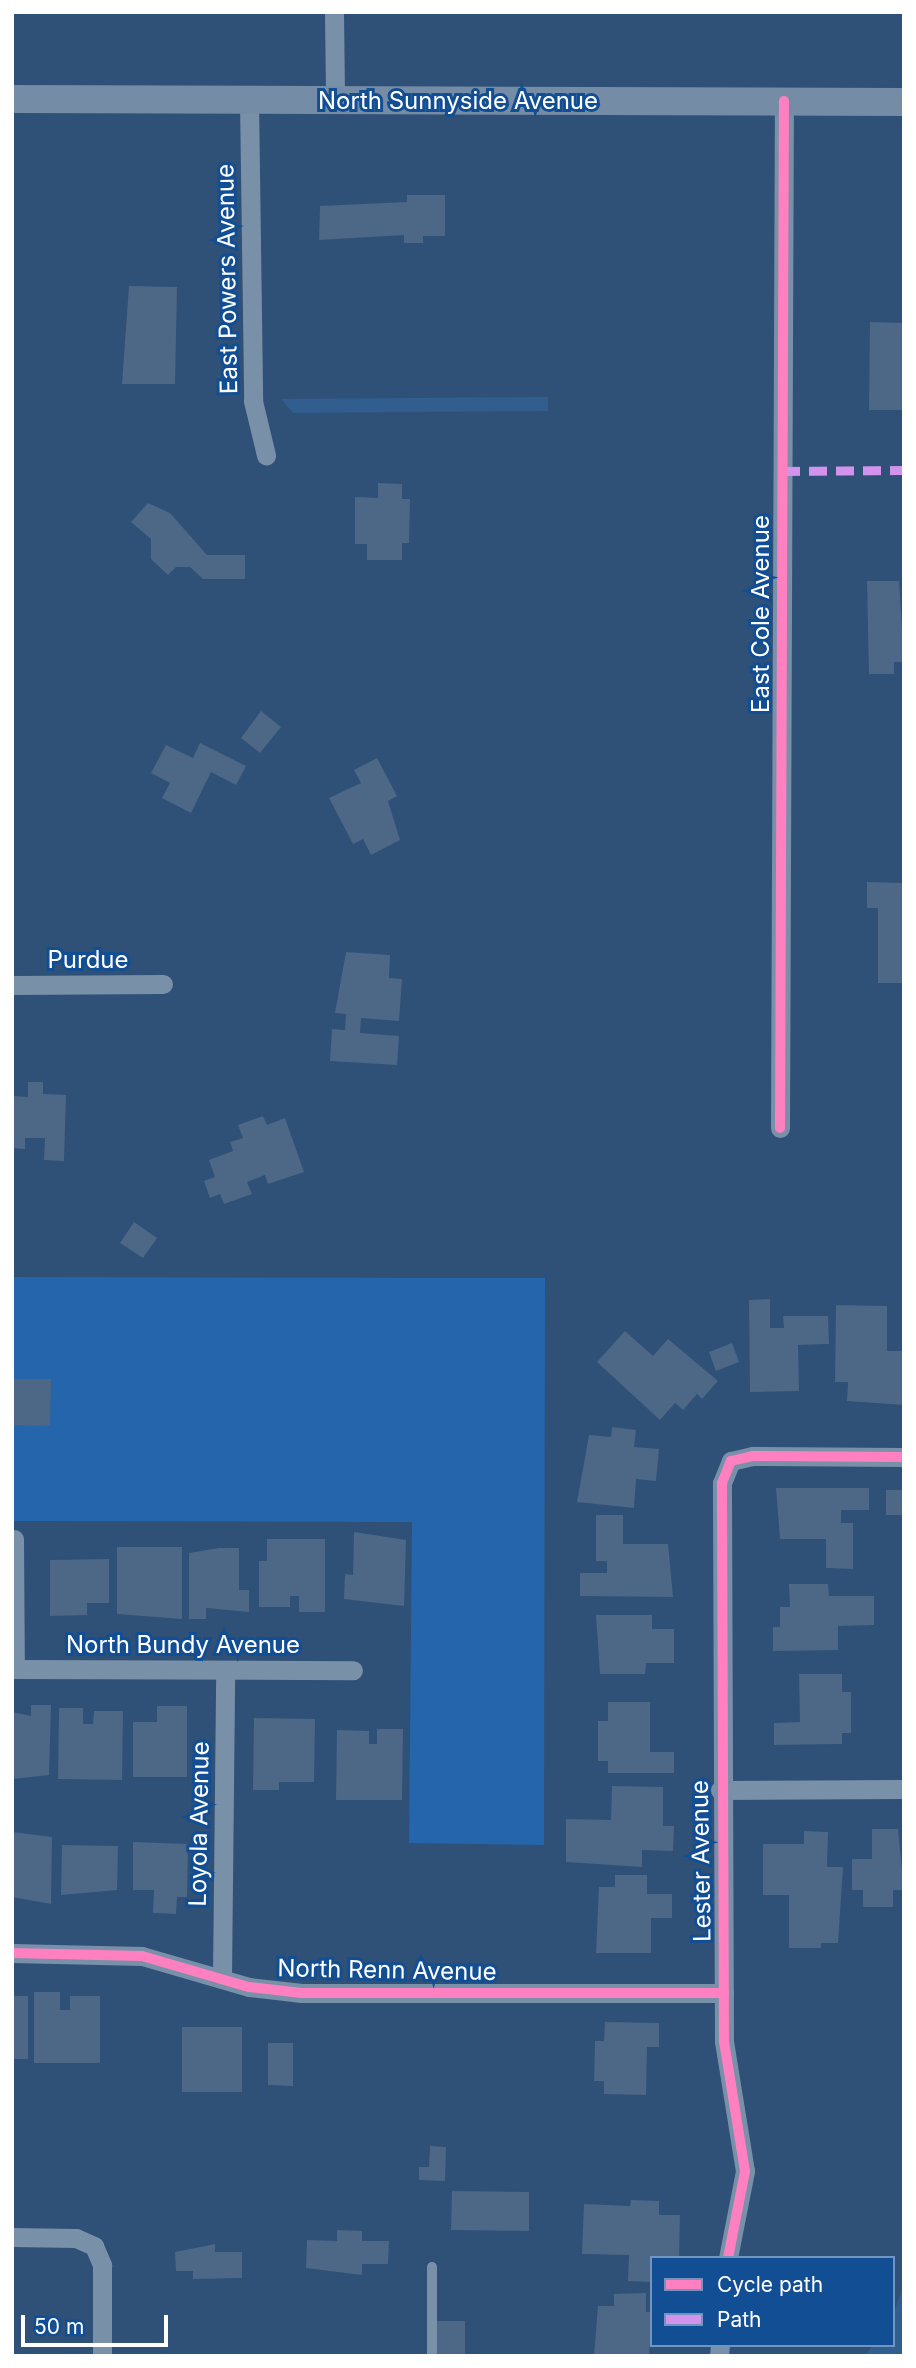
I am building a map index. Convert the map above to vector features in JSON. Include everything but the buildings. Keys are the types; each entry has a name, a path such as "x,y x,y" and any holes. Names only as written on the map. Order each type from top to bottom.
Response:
{"main road":[{"name":"North Sunnyside Avenue","path":"12,99 904,102"}],"street":[{"path":"334,12 335,100"},
{"name":"East Powers Avenue","path":"249,100 253,401 266,455"},
{"name":"East Cole Avenue","path":"780,1128 784,101"},
{"name":"Purdue","path":"12,985 163,984"},
{"name":"Lester Avenue","path":"729,2256 746,2171 729,2081 724,1993 720,1790 722,1483 731,1461 904,1457"},
{"path":"13,1669 14,1539"},
{"name":"North Bundy Avenue","path":"13,1669 353,1670"},
{"name":"Loyola Avenue","path":"222,1978 225,1670"},
{"path":"720,1790 904,1788"},
{"name":"North Renn Avenue","path":"12,1953 142,1956 222,1978 302,1993 724,1993"},
{"path":"12,2237 76,2238 94,2246 102,2265 102,2356"}],"lane":[{"path":"432,2267 432,2356"}],"shaded area":[{"path":"548,397 548,411 293,413 281,399"},
{"path":"12,1277 545,1278 544,1845 409,1843 412,1522 12,1521"},
{"path":"904,2284 904,2356 865,2356 872,2347 895,2347 895,2309"}],"marked path":[{"path":"782,471 904,470"}],"cycle path":[{"path":"780,1128 784,101"},
{"path":"728,2256 745,2171 724,2041 722,1483 731,1461 752,1456 904,1457"},
{"path":"12,1953 142,1956 249,1987 302,1993 724,1993"}]}
